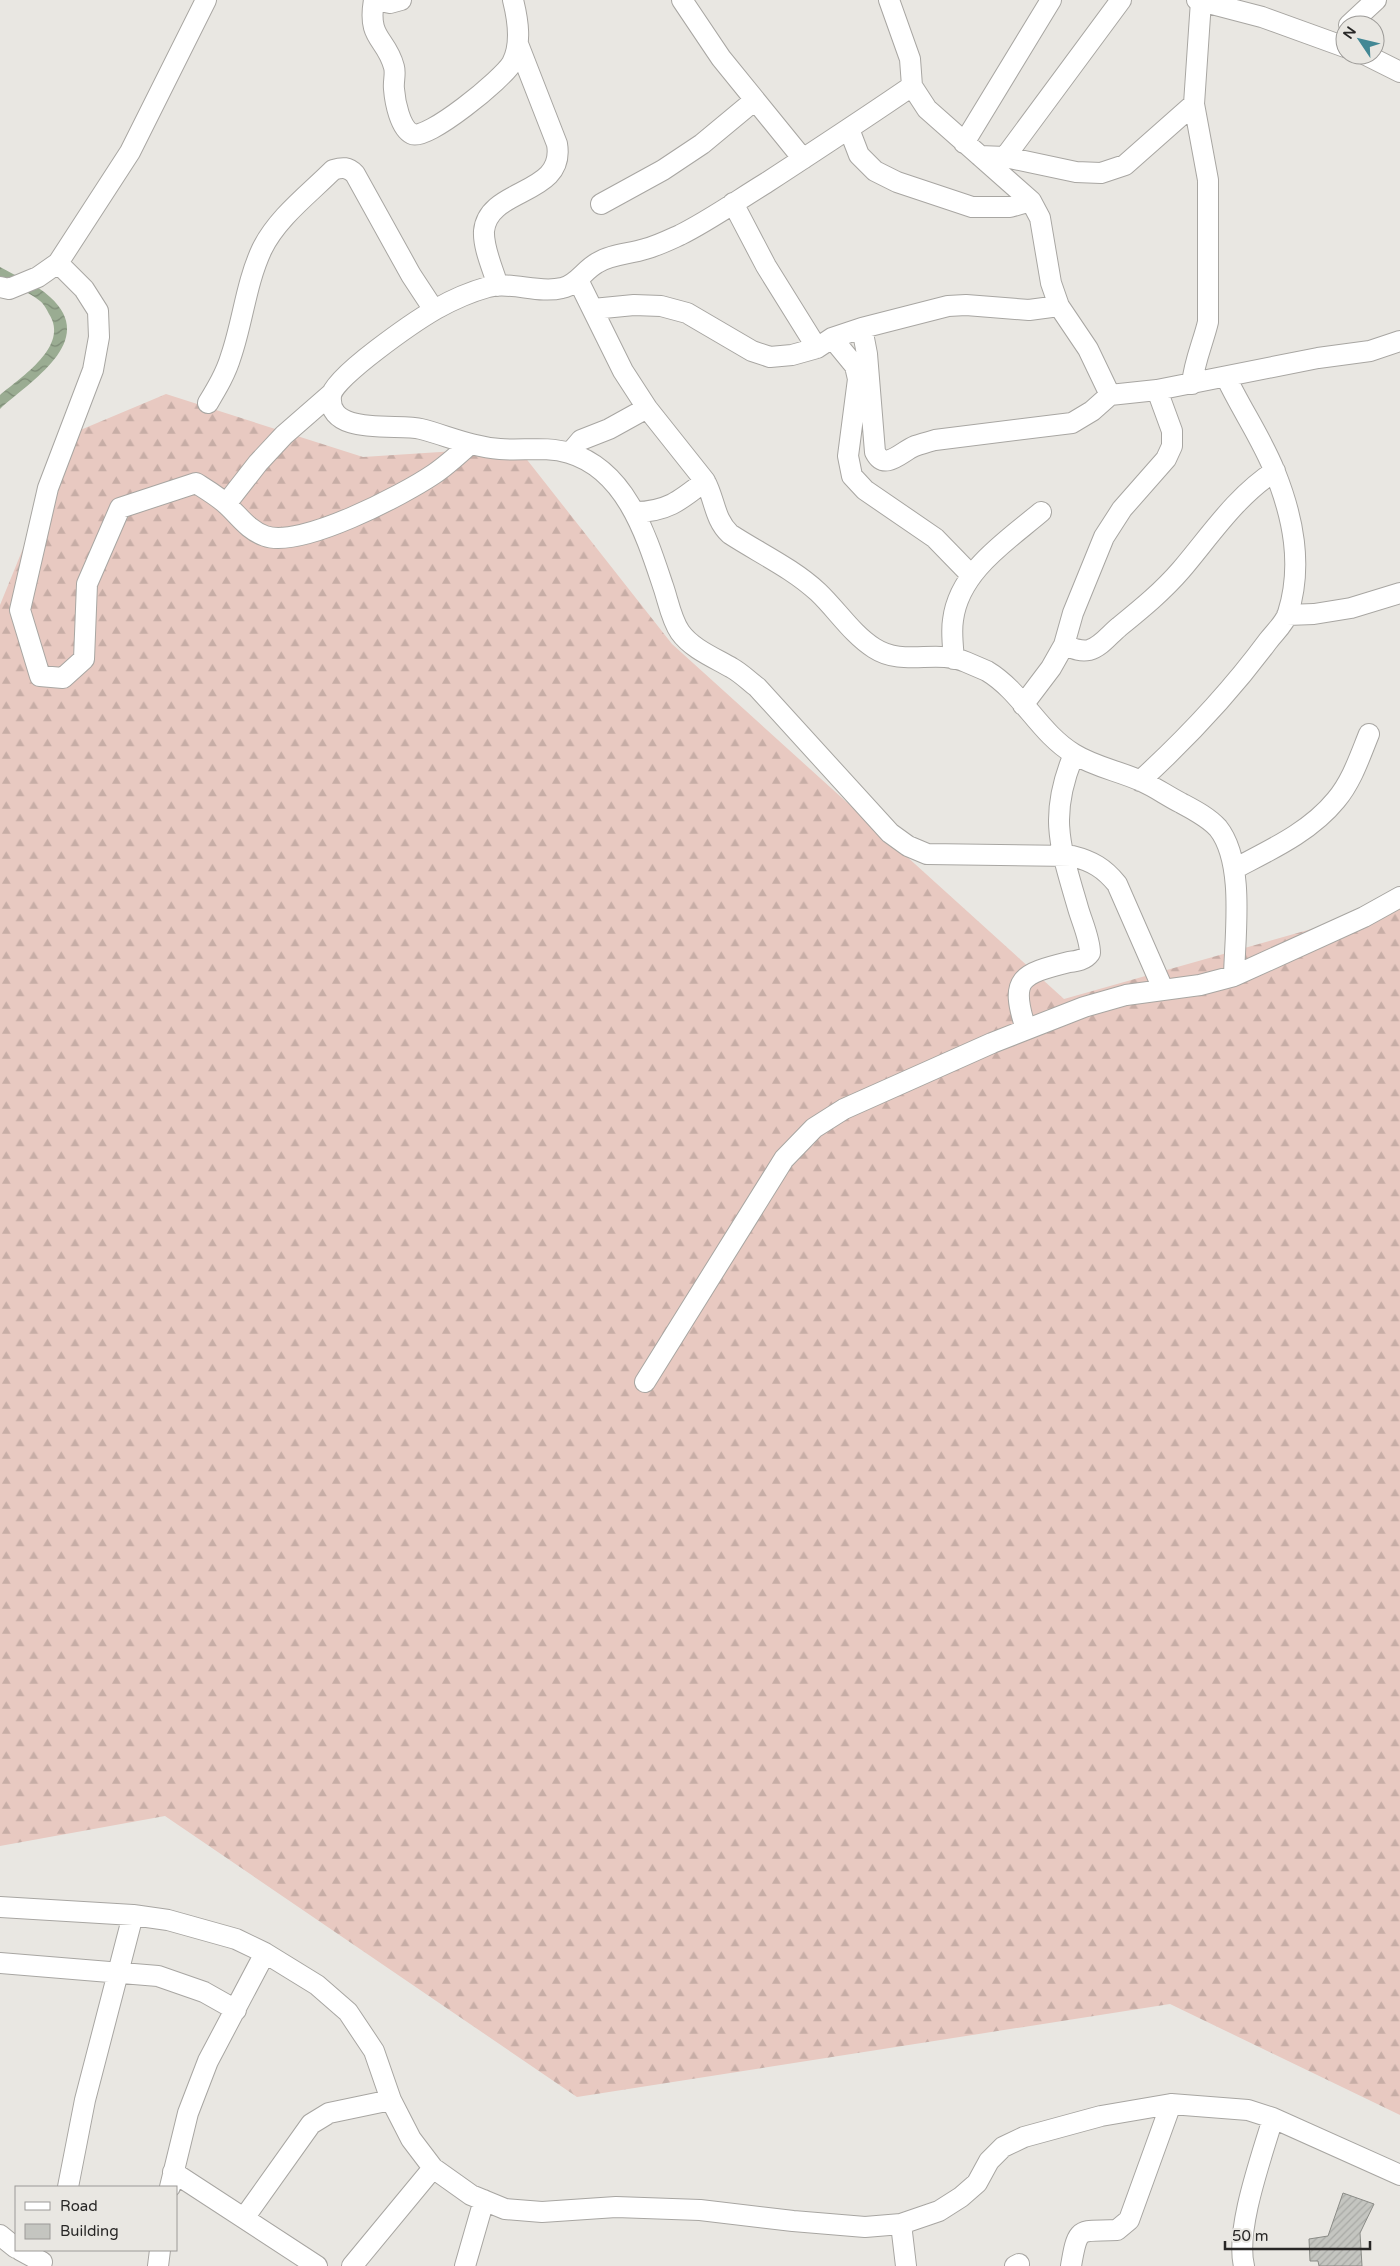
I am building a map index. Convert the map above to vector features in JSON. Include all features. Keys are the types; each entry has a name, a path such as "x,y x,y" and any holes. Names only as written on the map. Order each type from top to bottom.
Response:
{"street":[{"path":"5,288 38,277 58,263 130,152 206,0"},
{"path":"401,0 390,3 375,0 371,17 375,34 394,67 394,89 404,127 412,134 419,136 432,130 495,83 512,64 518,44 518,22 513,0"},
{"path":"682,0 721,58 803,158"},
{"path":"889,0 910,59 912,86 927,110 1031,201 1040,218 1051,283 1059,306 1088,349 1110,395"},
{"path":"964,143 1051,0"},
{"path":"1004,157 1121,0"},
{"path":"1360,15 1376,0"},
{"path":"1192,384 1193,367 1204,340 1208,322 1208,180 1194,104 1199,1 1230,4 1335,43"},
{"path":"498,286 485,241 484,229 490,216 499,206 544,179 554,169 560,157 558,144 518,44"},
{"path":"1385,64 1400,72"},
{"path":"226,504 258,463 284,435 331,394 338,382 361,362 434,310 464,295 490,286 518,286 553,290 566,288 600,261 647,249 680,235 733,204 912,86"},
{"path":"601,204 663,170 702,144 756,100"},
{"path":"980,156 1004,157 1076,172 1101,174 1125,165 1194,104"},
{"path":"849,128 860,155 875,171 897,182 972,207 1010,207 1031,201"},
{"path":"208,404 232,355 252,277 263,248 280,223 334,170 342,167 350,169 355,174 411,275 434,310"},
{"path":"733,204 766,266 824,343 855,366 858,380 848,456 852,476 865,490 935,538 971,575"},
{"path":"58,263 84,289 98,311 100,337 93,370 48,488 20,610 40,676 63,678 84,659 87,584 120,508 196,483 226,504 249,528 267,537 284,538 319,530 406,492 436,473 469,445"},
{"path":"578,280 623,371 647,408 705,481 712,495 715,510 722,526 817,591 861,638 874,648 889,656 909,658 940,656 987,671 1006,687 1050,736 1074,754 1096,765 1140,780 1201,813 1218,828 1229,848 1234,869 1234,976"},
{"path":"592,309 634,305 661,306 687,313 752,351 770,356 792,355 862,328 948,306 966,305 1029,310 1059,306"},
{"path":"862,328 867,354 875,452 878,458 884,461 892,460 914,446 935,440 1072,423 1092,412 1110,395 1157,390 1226,378 1271,366 1370,351 1400,341"},
{"path":"1140,780 1173,750 1237,680 1287,615 1295,586 1296,554 1293,529 1275,471 1226,378"},
{"path":"1023,705 1051,668 1064,645 1073,613 1104,536 1122,509 1166,459 1172,446 1172,432 1157,390"},
{"path":"331,394 333,408 340,417 354,424 373,428 419,428 469,445 500,449 550,449 570,453 594,466 617,486 635,512 649,544 680,632 692,644 736,670 757,687 890,833 908,846 927,854 1063,856 1091,861 1108,872 1117,884 1163,989"},
{"path":"570,453 581,440 609,429 647,408"},
{"path":"1064,645 1078,651 1090,650 1104,642 1148,604 1180,572 1242,498 1261,480 1275,471"},
{"path":"635,512 651,512 667,508 705,481"},
{"path":"954,659 952,620 959,597 971,575 990,554 1041,512"},
{"path":"1287,615 1314,614 1351,608 1400,593"},
{"path":"1234,869 1288,840 1317,820 1337,799 1351,776 1369,734"},
{"path":"1026,1029 1017,997 1019,987 1026,978 1034,971 1084,959 1090,953 1063,856 1058,820 1063,781 1074,754"},
{"path":"645,1382 779,1167 814,1128 844,1109 1026,1029 1084,1007 1126,995 1200,985 1234,976 1364,917 1400,897"},
{"path":"0,1907 133,1915 168,1920 236,1939 265,1953 317,1985 348,2012 374,2051 392,2100 411,2138 433,2168 471,2195 505,2209 542,2212 616,2207 700,2210 865,2227 901,2224 939,2211 961,2197 977,2183 989,2161 1003,2147 1024,2137 1101,2116 1171,2104 1248,2110 1273,2118 1400,2175"},
{"path":"68,2186 85,2100 133,1915"},
{"path":"265,1953 208,2061 191,2104 172,2180 244,2218 317,2266"},
{"path":"0,1963 120,1971 158,1976 183,1983 236,2010"},
{"path":"244,2218 311,2124 328,2113 392,2100"},
{"path":"1071,2266 1075,2240 1081,2232 1089,2229 1117,2230 1129,2220 1171,2104"},
{"path":"1244,2266 1242,2239 1254,2181 1273,2118"},
{"path":"352,2266 433,2168"},
{"path":"466,2266 484,2200"},
{"path":"901,2224 906,2266"},
{"path":"0,2235 15,2247"},
{"path":"23,2251 44,2259"},
{"path":"158,2266 160,2251"}],"green space":[{"path":"166,394 363,457 517,447 672,644 1064,999 1400,904 1400,2115 1170,2004 577,2097 165,1816 0,1846 0,605 46,492 78,431"}],"water":[{"path":"0,267 32,284 50,297 63,313 67,329 64,344 55,359 42,373 0,409 0,395 40,360 53,338 54,326 41,302 0,278"}],"building":[{"path":"1343,2193 1374,2204 1360,2233 1362,2266 1319,2266 1318,2261 1310,2261 1309,2239 1328,2236"}]}
